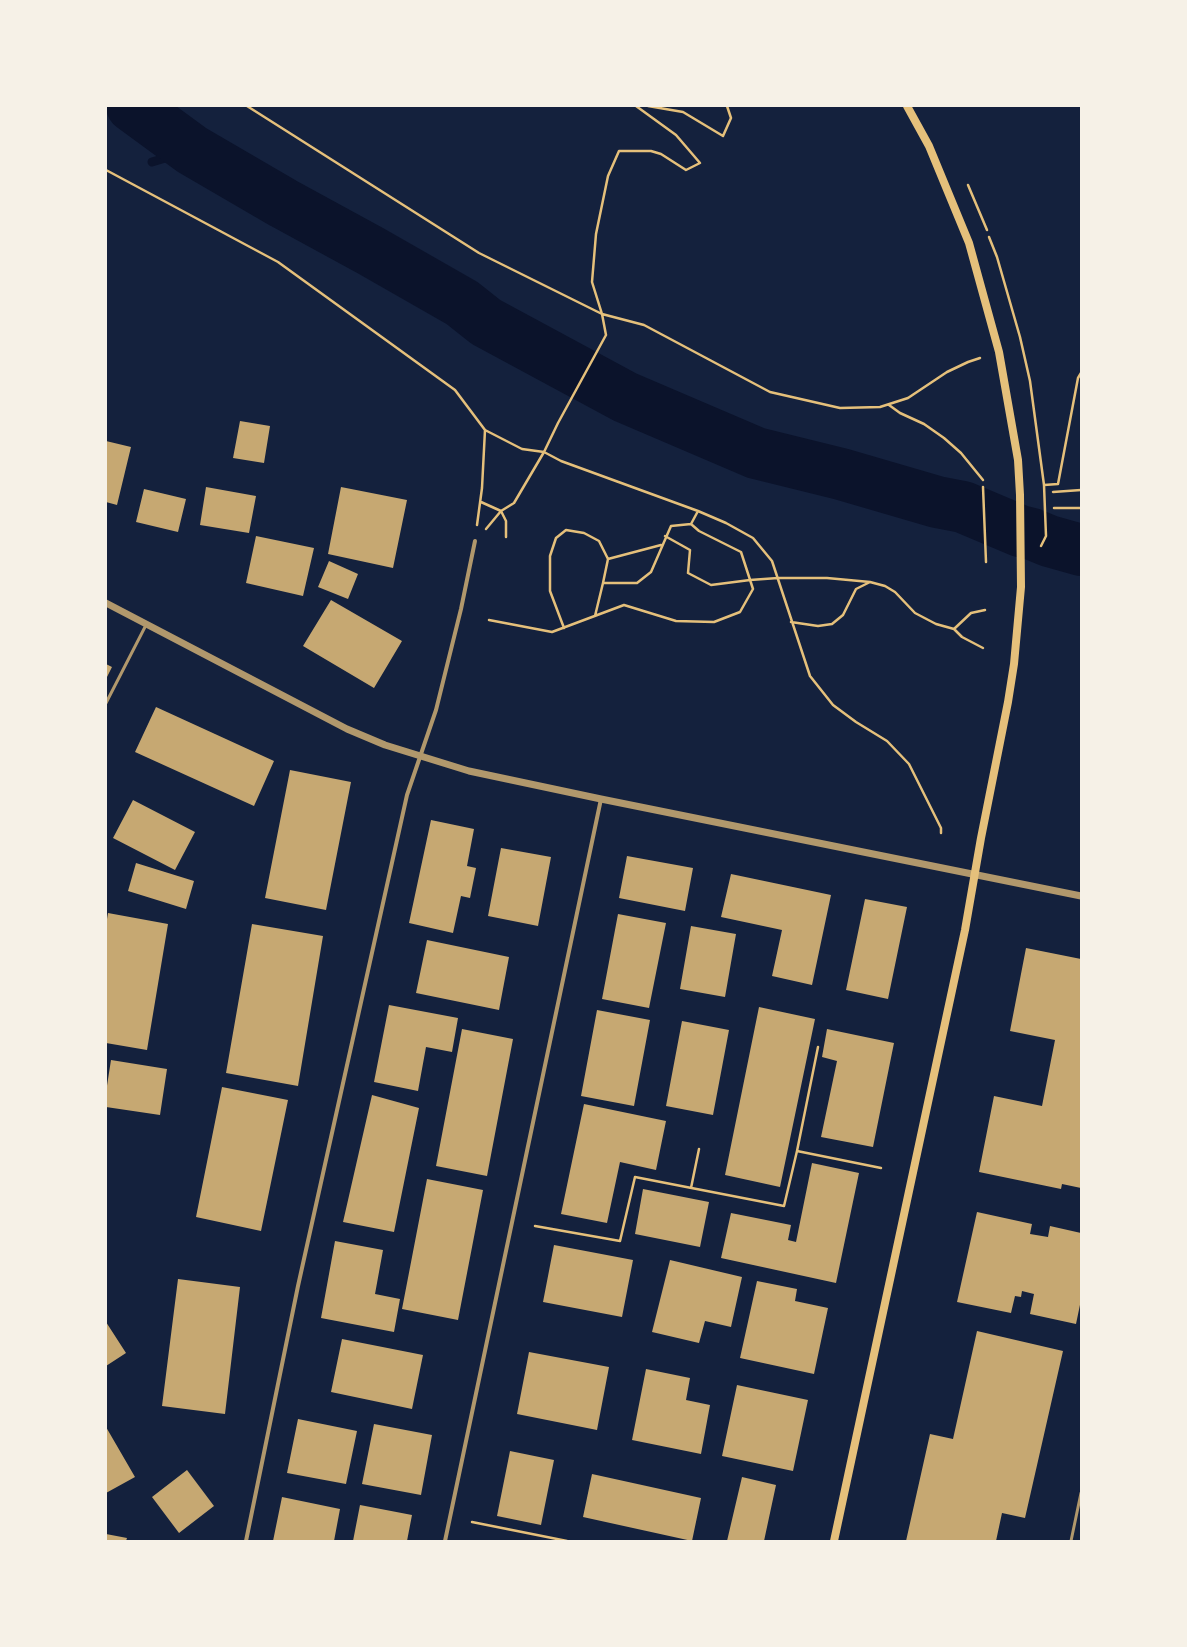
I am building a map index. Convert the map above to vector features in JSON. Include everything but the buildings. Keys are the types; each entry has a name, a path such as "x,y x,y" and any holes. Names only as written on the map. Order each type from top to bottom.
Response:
{"main road":[{"path":"834,1541 937,1064 975,875 1008,702 1014,664 1021,587 1018,460 999,352 969,243 929,146 907,106"}],"street":[{"path":"246,1541 298,1286 407,796 436,710 461,610 475,541"},
{"path":"106,603 347,729 385,745 469,771 1081,896"},
{"path":"445,1541 601,799"}],"lane":[{"path":"106,703 146,624"},
{"path":"1071,1541 1081,1493"}],"path":[{"path":"247,106 479,253 602,314 644,325 770,392 840,408 880,407 908,398 947,372 968,362 999,352"},
{"path":"475,541 501,511 514,503 544,452 558,423 606,335 602,314 592,282 596,234 608,176 619,151 651,151 661,154 686,170 700,163 676,135 636,106"},
{"path":"648,106 683,112 723,136 731,118 728,106"},
{"path":"106,170 278,262 456,390 485,430 522,449 544,452 561,461 698,511 726,523 753,538 772,561 810,676 833,705 887,741 909,764 941,828 941,833"},
{"path":"1044,485 1058,484 1078,378 1081,373"},
{"path":"888,405 900,413 924,424 944,438 961,453 983,480"},
{"path":"475,541 480,502 485,430"},
{"path":"983,487 986,562"},
{"path":"1053,492 1081,490"},
{"path":"480,502 501,511 506,521 506,537"},
{"path":"1054,508 1081,508"},
{"path":"691,524 698,511"},
{"path":"490,620 552,632 624,605 676,621 714,622 740,612 753,589 741,552 699,531 691,524 671,526 661,545 651,572 637,583 603,583"},
{"path":"564,628 550,591 550,556 556,538 566,530 584,533 599,541 608,559 595,616"},
{"path":"665,536 690,550 688,573 711,585 778,578 827,578 870,582 885,586 895,592 915,613 936,624 954,629 962,637 983,648"},
{"path":"608,559 661,545"},
{"path":"791,622 818,626 832,624 843,615 856,589 870,582"},
{"path":"954,629 971,613 985,610"},
{"path":"535,1226 620,1240 635,1177 784,1206 797,1151 818,1047"},
{"path":"691,1188 699,1149"},
{"path":"797,1151 881,1168"},
{"path":"472,1522 567,1541"}],"waterway":[{"path":"132,106 192,150 283,203 462,303 486,322 625,397 756,453 841,474 937,502 963,507 1020,531 1081,550"},
{"path":"152,162 192,150"}]}
